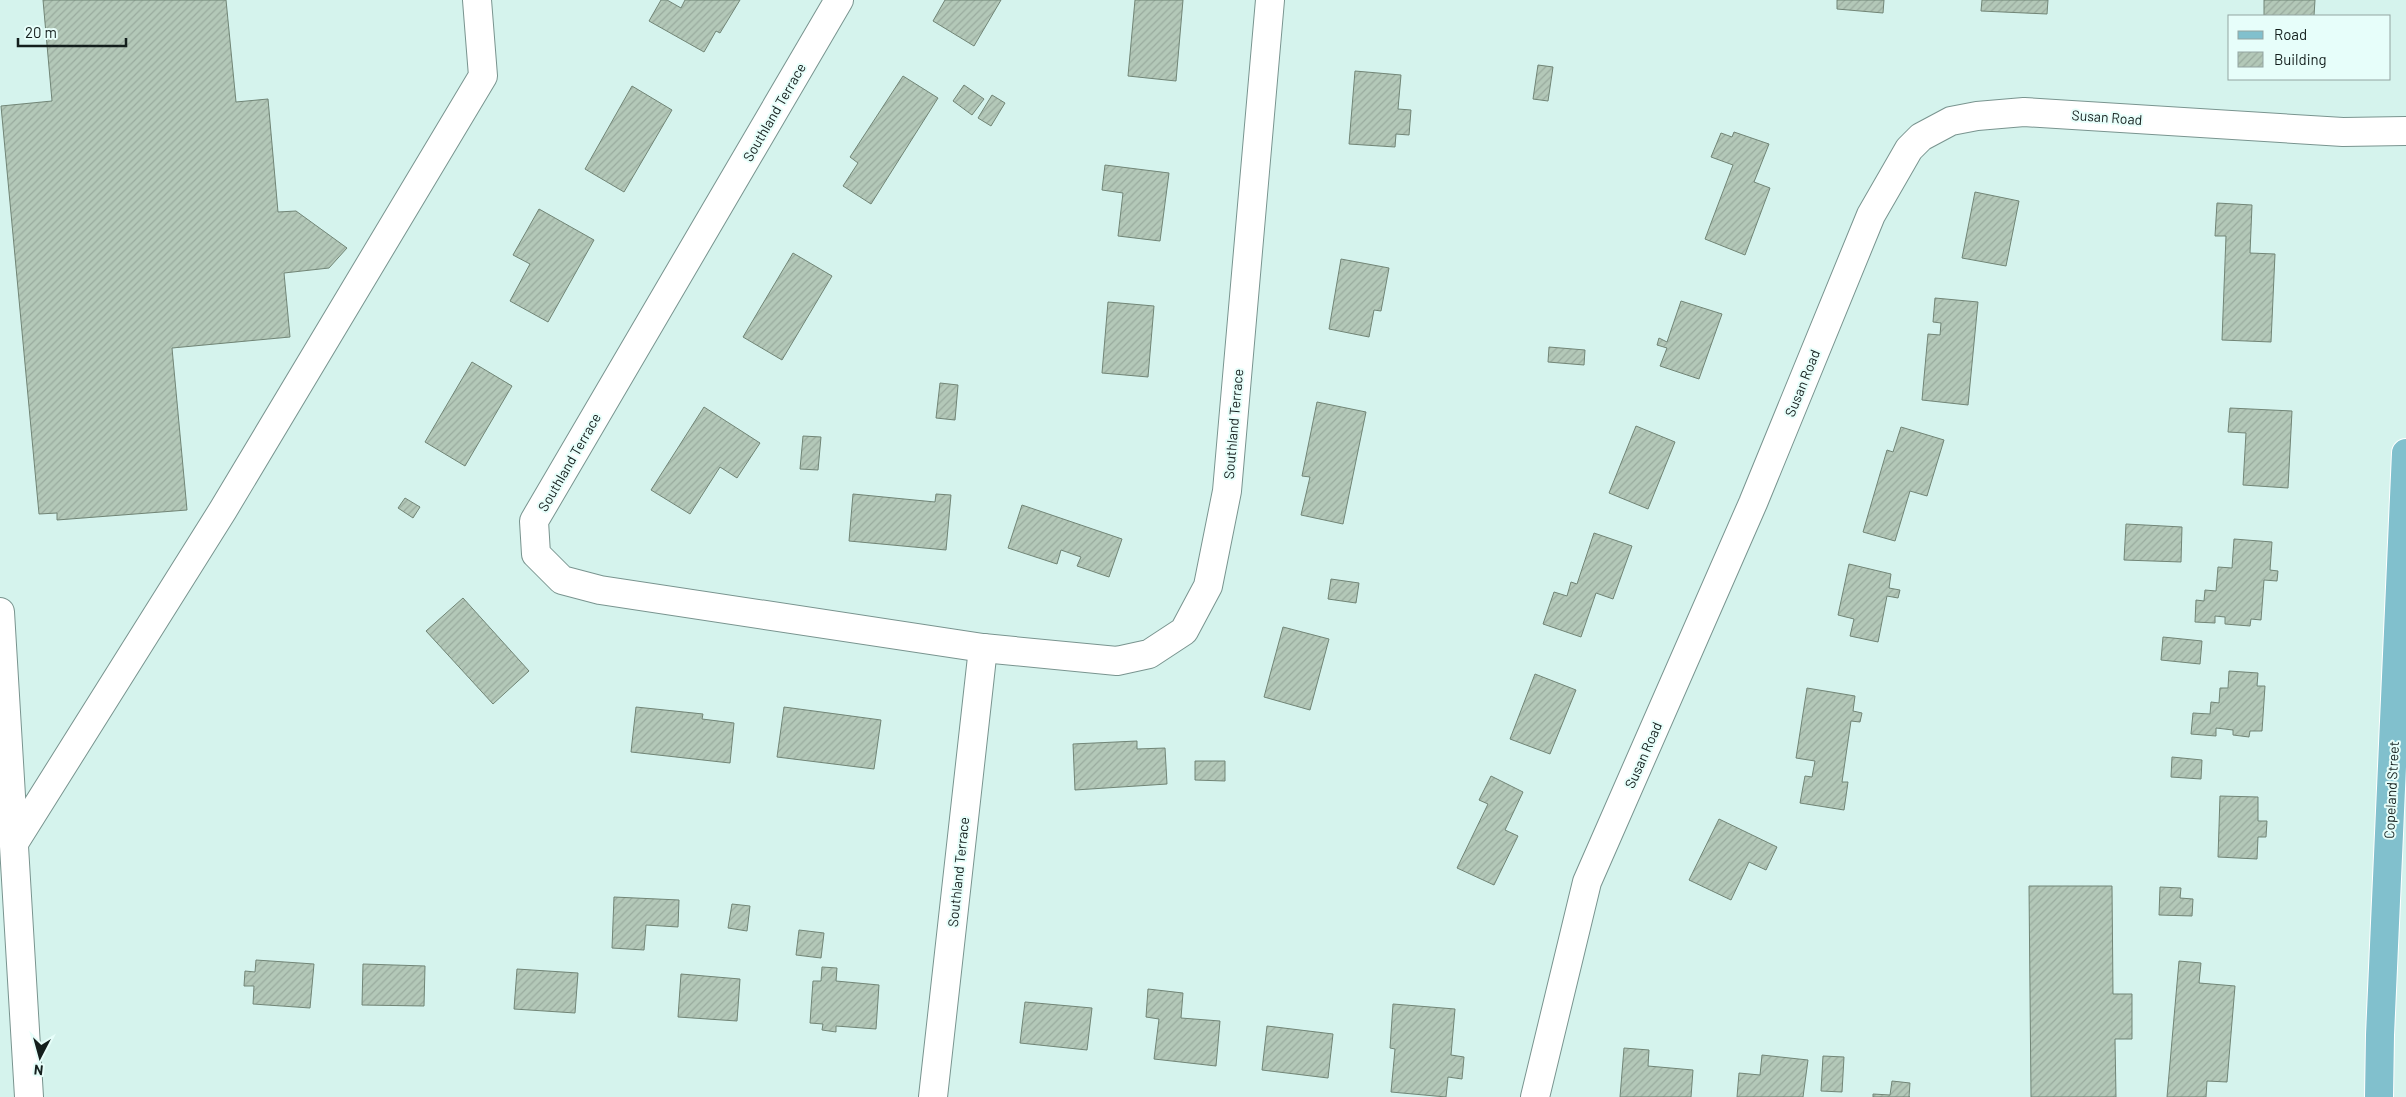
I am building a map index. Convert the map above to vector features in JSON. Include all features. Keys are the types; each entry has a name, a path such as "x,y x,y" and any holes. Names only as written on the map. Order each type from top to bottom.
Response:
{"main road":[{"name":"Copeland Street","path":"2379,1097 2380,1035 2406,453"}],"street":[{"path":"14,843 223,510 483,76 477,0"},
{"name":"Southland Terrace","path":"840,0 534,521 536,554 562,580 600,590 983,648 1117,661 1149,654 1184,631 1208,586 1227,491 1270,0"},
{"name":"Susan Road","path":"1535,1097 1587,882 1753,503 1871,215 1909,149 1921,137 1951,121 1977,116 2024,112 2343,132 2406,131"},
{"path":"0,612 29,1097"},
{"name":"Southland Terrace","path":"933,1097 983,648"}],"building":[{"path":"43,0 226,0 236,102 268,99 278,212 296,211 347,248 329,268 284,273 290,337 172,348 187,510 57,520 57,513 39,514 1,106 52,101"},
{"path":"661,0 667,0 681,8 685,0 740,0 720,33 716,31 704,52 649,21"},
{"path":"945,0 1001,0 974,46 933,21"},
{"path":"1135,0 1183,0 1176,81 1128,76"},
{"path":"1837,0 1884,0 1883,13 1837,9"},
{"path":"1982,0 2048,0 2047,14 1981,11"},
{"path":"2264,0 2315,0 2314,15 2264,15"},
{"path":"1538,65 1553,67 1548,101 1533,99"},
{"path":"1355,71 1401,75 1398,109 1411,110 1409,135 1396,134 1395,147 1349,144"},
{"path":"903,76 938,98 871,204 843,186 858,163 850,157"},
{"path":"964,85 984,99 972,115 953,101"},
{"path":"632,86 672,110 624,192 585,169"},
{"path":"992,95 1005,103 991,126 978,118"},
{"path":"1734,132 1769,144 1754,182 1770,188 1745,255 1705,239 1733,165 1711,157 1721,133 1732,137"},
{"path":"1105,165 1169,173 1160,241 1118,236 1123,193 1102,190"},
{"path":"1975,192 2019,201 2006,266 1962,258"},
{"path":"2217,203 2252,205 2250,253 2275,254 2271,342 2222,340 2226,236 2215,236"},
{"path":"539,209 594,240 548,322 510,301 530,264 513,255"},
{"path":"793,253 832,276 782,360 743,337"},
{"path":"1341,259 1389,268 1381,311 1374,310 1369,337 1329,329"},
{"path":"1935,298 1978,302 1968,405 1922,400 1928,334 1940,335 1941,323 1933,322"},
{"path":"1681,301 1722,314 1699,379 1660,366 1667,348 1657,345 1659,338 1667,342"},
{"path":"1108,302 1154,306 1148,377 1102,373"},
{"path":"1549,347 1585,350 1584,365 1548,362"},
{"path":"472,362 512,386 465,466 425,442"},
{"path":"940,383 958,385 955,420 936,418"},
{"path":"1317,402 1366,412 1343,524 1301,515 1310,477 1302,476"},
{"path":"704,407 760,443 737,478 720,467 690,514 651,490"},
{"path":"2230,408 2292,411 2288,488 2243,485 2246,433 2228,432"},
{"path":"1636,426 1675,442 1648,509 1609,493"},
{"path":"1901,427 1944,440 1927,496 1910,491 1895,541 1863,532 1887,450 1893,452"},
{"path":"803,436 821,437 818,470 800,469"},
{"path":"853,494 935,502 936,494 951,495 946,550 849,541"},
{"path":"405,498 420,507 413,518 398,508"},
{"path":"1022,505 1122,539 1109,577 1077,566 1081,557 1061,550 1057,564 1008,548"},
{"path":"2126,524 2182,527 2181,562 2124,560"},
{"path":"1594,533 1632,546 1613,599 1596,593 1581,637 1543,624 1554,592 1567,596 1571,582 1577,584"},
{"path":"2234,539 2272,542 2270,570 2278,571 2277,581 2264,580 2261,620 2251,619 2250,626 2225,624 2225,617 2215,616 2215,623 2195,622 2196,600 2204,601 2205,590 2216,591 2218,567 2232,568"},
{"path":"1849,564 1891,574 1889,588 1900,590 1898,598 1887,596 1878,642 1850,636 1854,619 1838,615"},
{"path":"1331,579 1359,583 1356,603 1328,599"},
{"path":"463,598 529,671 493,704 426,631"},
{"path":"1283,627 1329,639 1310,710 1264,697"},
{"path":"2163,637 2202,641 2200,664 2161,660"},
{"path":"2229,671 2258,673 2257,686 2265,686 2262,731 2250,731 2249,737 2233,735 2233,730 2216,728 2216,736 2191,734 2193,713 2210,714 2211,702 2219,703 2220,688 2228,688"},
{"path":"1535,674 1576,690 1550,754 1510,739"},
{"path":"1807,688 1855,696 1853,711 1862,713 1860,722 1851,721 1842,782 1848,782 1844,810 1800,803 1805,776 1812,777 1815,761 1796,758"},
{"path":"636,707 703,714 702,719 734,723 730,763 631,752"},
{"path":"784,707 881,720 874,769 777,757"},
{"path":"1137,741 1137,749 1165,748 1167,784 1075,790 1073,744"},
{"path":"2172,757 2202,760 2201,779 2171,777"},
{"path":"1195,761 1225,761 1225,781 1195,780"},
{"path":"1491,776 1523,792 1505,830 1518,836 1494,885 1457,868 1488,804 1479,800"},
{"path":"2220,796 2258,797 2258,821 2267,821 2266,837 2258,837 2257,859 2218,857"},
{"path":"1719,819 1777,847 1766,870 1749,862 1731,900 1689,880"},
{"path":"2029,886 2112,886 2113,994 2132,994 2132,1039 2115,1039 2116,1097 2031,1097"},
{"path":"2160,887 2181,888 2180,898 2193,899 2192,916 2159,915"},
{"path":"614,897 679,900 678,927 646,925 644,950 612,948"},
{"path":"732,904 750,906 747,931 728,928"},
{"path":"799,930 824,933 821,958 796,955"},
{"path":"256,960 314,964 310,1008 253,1004 254,986 244,986 245,971 255,972"},
{"path":"2179,961 2201,963 2199,983 2235,986 2227,1082 2207,1081 2206,1097 2167,1097"},
{"path":"363,964 425,966 424,1006 362,1005"},
{"path":"822,967 837,968 836,981 879,985 876,1029 836,1026 836,1032 822,1030 823,1024 810,1023 813,981 821,981"},
{"path":"517,969 578,973 575,1013 514,1009"},
{"path":"681,974 740,979 737,1021 678,1017"},
{"path":"1148,989 1183,993 1181,1018 1220,1021 1216,1066 1154,1059 1159,1019 1146,1017"},
{"path":"1025,1002 1092,1008 1087,1050 1020,1043"},
{"path":"1393,1004 1455,1009 1451,1055 1464,1057 1462,1079 1448,1077 1446,1097 1391,1092 1395,1049 1390,1048"},
{"path":"1267,1026 1333,1034 1328,1078 1262,1070"},
{"path":"1624,1048 1649,1050 1648,1066 1693,1070 1691,1097 1620,1097"},
{"path":"1762,1055 1808,1060 1803,1097 1737,1097 1739,1073 1760,1075"},
{"path":"1823,1056 1844,1057 1842,1092 1821,1091"},
{"path":"1892,1081 1910,1083 1909,1097 1873,1097 1873,1094 1890,1095"}]}
